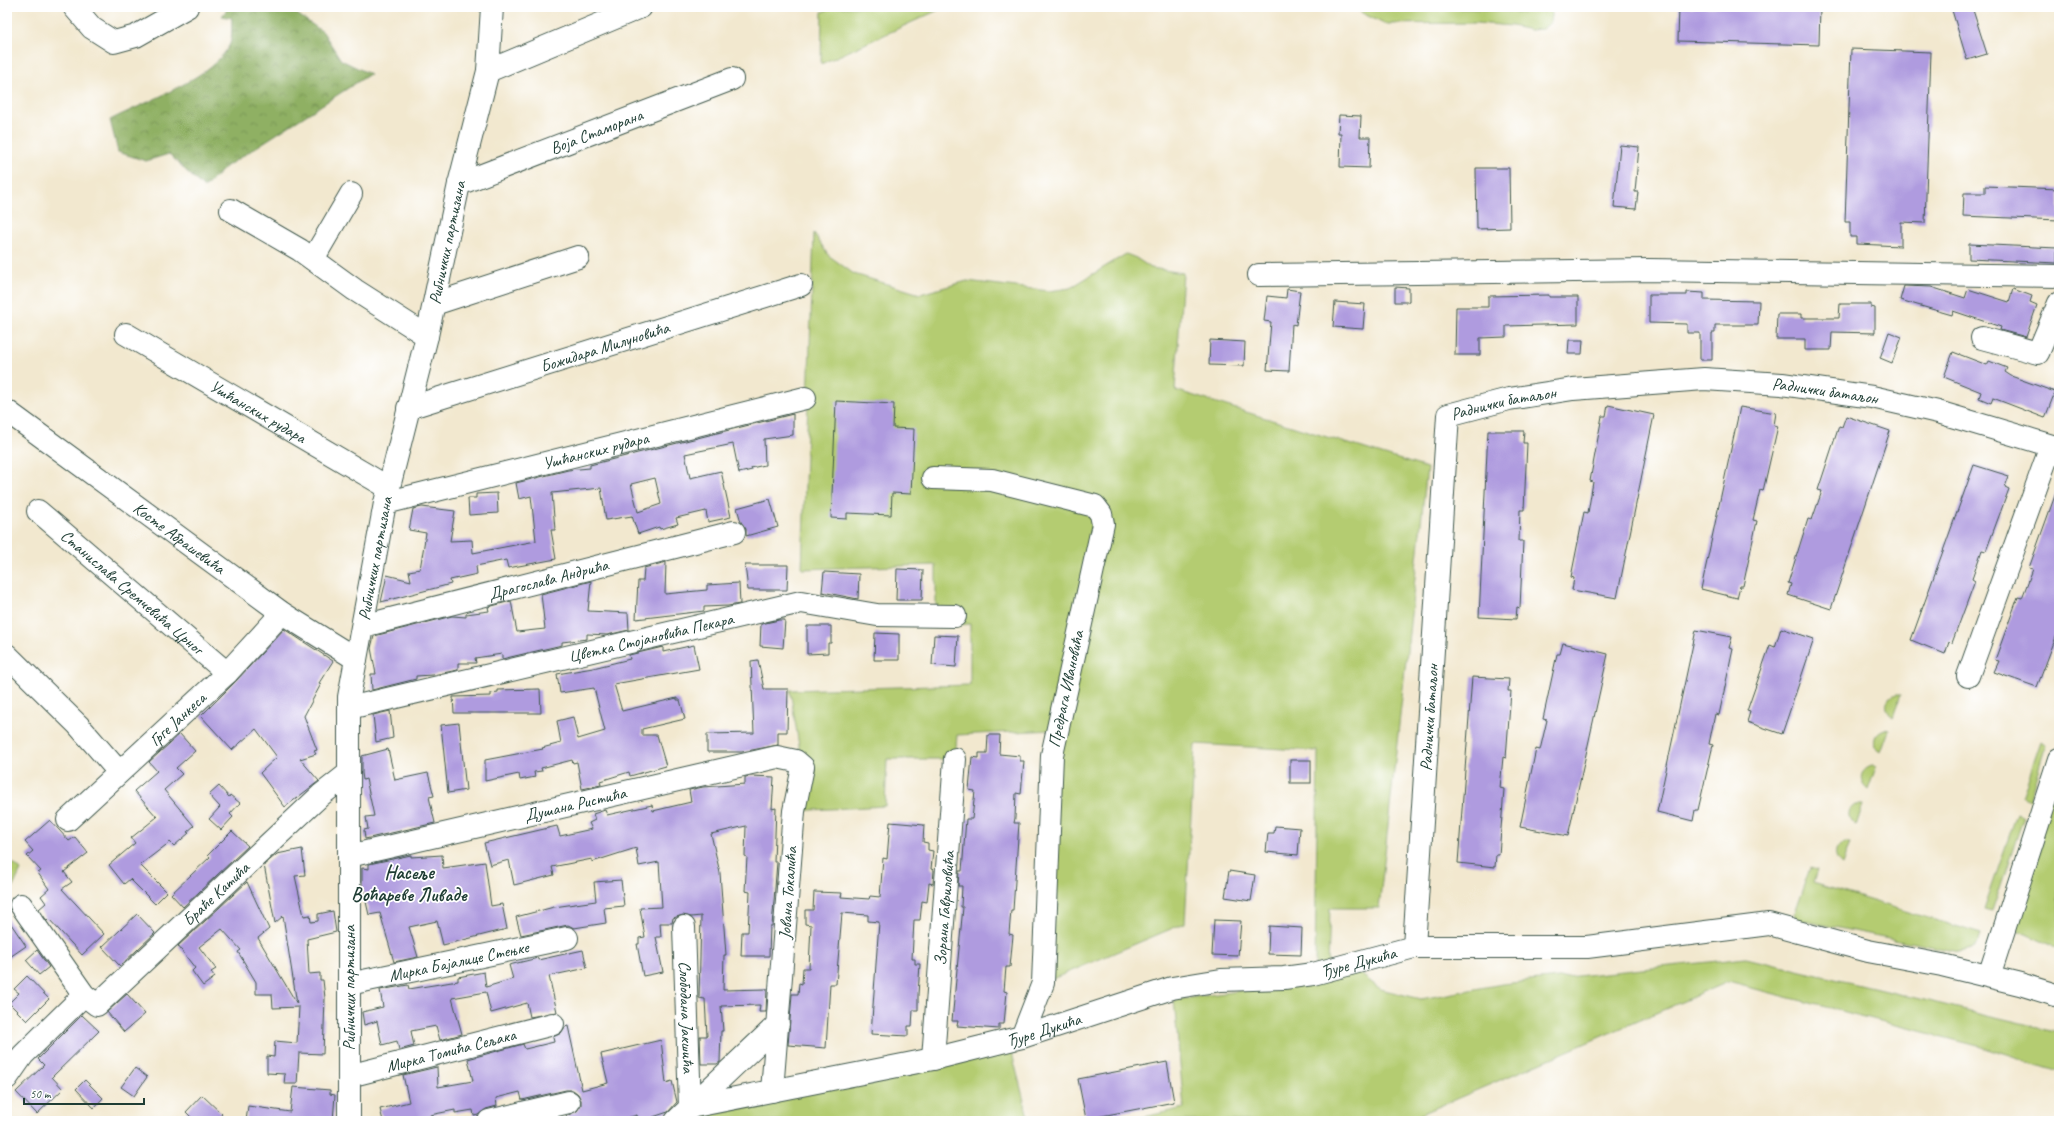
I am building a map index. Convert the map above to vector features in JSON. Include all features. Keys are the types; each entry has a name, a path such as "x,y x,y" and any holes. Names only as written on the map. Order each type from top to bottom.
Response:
{"street":[{"path":"74,7 92,28 114,42 136,36 187,7"},
{"name":"Рибничких партизана","path":"349,1121 348,773 351,684 387,495 427,336 460,184 488,71 492,7"},
{"path":"488,71 641,7"},
{"name":"Воја Стаморана","path":"460,184 732,79"},
{"path":"312,259 351,194"},
{"path":"231,210 312,259 355,290 427,336"},
{"path":"434,304 578,257"},
{"path":"1259,275 1648,270 2059,276"},
{"name":"Божидара Милуновића","path":"408,408 801,285"},
{"path":"1982,338 2038,353 2059,303"},
{"name":"Ушћанских рудара","path":"126,334 387,495 805,398"},
{"name":"Раднички батаљон","path":"1414,947 1448,415 1509,399 1573,389 1704,379 1782,384 1872,397 1938,412 2055,447"},
{"name":"Косте Абрашевића","path":"7,411 282,613 356,659"},
{"path":"1968,676 2055,447"},
{"name":"Предрага Ивановића","path":"933,478 992,480 1095,506 1101,514 1103,524 1052,755 1043,983 1022,1037"},
{"name":"Станислава Сремчевића Црног","path":"38,511 226,673"},
{"name":"Драгослава Андрића","path":"363,626 734,532"},
{"name":"Цветка Стојановића Пекара","path":"349,708 801,602 877,615 955,616"},
{"name":"Грге Јанкеса","path":"68,820 226,673 282,613"},
{"path":"7,656 78,725 119,772"},
{"name":"Душана Ристића","path":"349,856 777,758 790,759 802,764"},
{"name":"Зорана Гавриловића","path":"933,1059 955,759"},
{"path":"1989,976 2059,759"},
{"name":"Јована Токалића","path":"772,1091 794,811 803,770 802,764"},
{"name":"Браће Катића","path":"21,905 84,995 97,1005 320,795 348,773"},
{"name":"Ђуре Дукића","path":"683,1114 772,1091 933,1059 1022,1037 1172,988 1221,980 1284,978 1313,974 1414,947 1586,947 1770,924 1868,951 1989,976 2059,996"},
{"name":"Слободана Јакшића","path":"683,1114 684,927"},
{"name":"Мирка Бајалице Стењке","path":"349,984 567,938"},
{"path":"7,1078 22,1054 84,995"},
{"name":"Мирка Томића Сељака","path":"349,1076 553,1024"},
{"path":"683,1114 778,1024"},
{"path":"489,1121 569,1102"}],"green space":[{"path":"229,7 277,7 297,14 323,32 341,60 370,74 227,166 204,188 169,154 146,161 118,152 110,120 176,89 208,69 220,58 229,46 231,40 232,18 222,16"},
{"path":"834,7 945,7 821,64 822,12"},
{"path":"1355,7 1480,9 1524,13 1524,7 1552,7 1550,23 1542,29 1530,30 1512,26 1476,23 1384,24 1362,13"},
{"path":"814,233 828,255 854,274 920,294 967,281 1049,291 1070,288 1126,254 1136,258 1151,268 1183,273 1175,390 1427,468 1379,908 1330,908 1328,967 1315,966 1318,751 1195,744 1185,923 1043,983 1053,730 957,735 955,759 887,759 885,806 794,811 802,764 790,690 970,685 970,624 936,626 936,565 802,569"},
{"path":"1897,694 1901,694 1893,717 1888,711 1887,704 1890,698"},
{"path":"1885,729 1889,730 1881,752 1875,747 1874,741 1877,734"},
{"path":"2041,741 2046,745 2029,800 2022,797"},
{"path":"2059,759 2059,949 2006,925"},
{"path":"1872,766 1876,767 1868,790 1861,780 1861,776 1864,770"},
{"path":"1856,804 1863,804 1856,826 1849,818 1849,812"},
{"path":"2017,813 2024,816 1992,912 1984,910"},
{"path":"1850,842 1842,865 1837,859 1836,852 1839,845"},
{"path":"7,858 21,870 7,900"},
{"path":"1810,868 1817,870 1813,883 1981,934 1976,945 1959,952 1798,920 1794,913"},
{"path":"1746,958 2059,1032 2059,1072 1978,1046 1728,982 1405,1121 1126,1121 1184,1108 1174,1000 1302,982 1357,971 1380,989 1421,999 1502,984"},
{"path":"1011,1049 1029,1121 703,1121 690,1107"}],"building":[{"path":"1679,7 1820,7 1819,45 1678,41"},
{"path":"1951,7 1972,7 1987,54 1967,60"},
{"path":"1851,49 1931,52 1925,223 1901,222 1901,246 1857,244 1857,237 1850,237 1850,222 1845,222"},
{"path":"1339,115 1361,116 1360,137 1370,137 1369,168 1340,167 1341,133 1338,133"},
{"path":"1620,145 1639,147 1635,192 1638,192 1636,209 1614,207"},
{"path":"1476,168 1509,168 1510,228 1477,229"},
{"path":"1985,186 2059,189 2059,220 1963,216 1964,193 1985,193"},
{"path":"1969,244 2057,248 2057,263 1969,259"},
{"path":"1904,286 1931,287 1965,298 1968,289 2009,302 2013,289 2032,296 2030,302 2037,305 2026,337 2000,330 2001,327 1953,311 1952,315 1900,300"},
{"path":"1395,287 1409,288 1409,302 1395,302"},
{"path":"1287,289 1300,291 1296,325 1292,324 1289,371 1267,370 1271,322 1264,321 1267,296 1286,298"},
{"path":"1687,292 1704,293 1704,300 1759,301 1758,325 1715,325 1715,333 1712,333 1712,360 1700,360 1700,333 1687,333 1687,324 1649,323 1649,295 1687,295"},
{"path":"1549,295 1549,297 1578,297 1578,324 1506,326 1506,337 1480,338 1480,355 1455,355 1456,307 1488,307 1488,296"},
{"path":"1335,302 1365,304 1363,329 1333,327"},
{"path":"1840,304 1871,304 1871,307 1875,308 1875,333 1832,332 1831,350 1805,350 1805,339 1776,339 1777,314 1801,314 1801,318 1839,318"},
{"path":"1889,332 1902,337 1892,363 1880,358"},
{"path":"1210,340 1245,342 1244,366 1209,365"},
{"path":"1569,340 1583,340 1582,354 1568,354"},
{"path":"1953,352 1987,365 1989,361 2007,368 2005,372 2011,376 2055,392 2045,418 1993,398 1991,403 1979,398 1981,392 1944,377"},
{"path":"836,401 894,404 893,428 914,429 911,494 892,493 891,515 847,513 847,519 831,518"},
{"path":"1608,405 1654,415 1617,598 1572,590 1574,578 1571,577 1584,512 1588,513 1593,482 1590,481 1602,416 1606,416"},
{"path":"1740,407 1776,413 1774,425 1778,426 1763,491 1760,490 1753,520 1757,521 1743,586 1740,586 1737,598 1701,589"},
{"path":"793,414 793,435 764,439 765,465 751,468 752,470 739,473 733,444 685,454 690,478 721,471 731,517 708,522 706,511 676,518 678,524 660,529 659,527 638,534 632,516 606,520 601,488 552,493 555,530 551,530 556,559 508,568 506,560 476,566 477,574 450,580 451,584 381,602 387,575 411,581 409,571 420,569 426,533 409,530 413,509 422,507 455,511 450,541 472,540 473,553 536,541 531,496 519,499 516,483 568,470 590,468 590,465","holes":["655,478 661,504 638,512 631,484"]},
{"path":"1846,416 1890,431 1831,609 1788,595 1791,584 1788,583 1808,519 1812,520 1822,491 1818,490 1839,426 1842,427"},
{"path":"1488,431 1524,431 1523,443 1527,443 1524,510 1520,510 1519,541 1523,541 1520,608 1517,607 1516,619 1479,617"},
{"path":"1974,465 2009,476 2005,487 2009,489 1986,551 1982,550 1972,579 1975,581 1952,643 1949,642 1945,654 1911,640"},
{"path":"2057,490 2059,491 2059,629 2037,687 1994,672 1999,661 1995,660 2018,597 2022,598 2033,569 2029,568"},
{"path":"497,493 498,513 469,515 468,498 476,498 476,494"},
{"path":"770,499 778,527 746,536 746,529 741,522 737,508"},
{"path":"666,562 665,594 707,590 707,585 739,583 740,604 704,607 704,611 636,619 638,581 643,581 644,568"},
{"path":"745,565 788,565 787,590 748,590"},
{"path":"897,569 923,570 922,600 896,600"},
{"path":"824,572 859,574 858,599 822,592"},
{"path":"591,581 588,611 628,613 629,630 607,635 587,634 587,639 562,642 562,645 502,659 502,654 475,658 476,663 458,663 458,670 433,675 416,676 416,679 372,690 371,674 376,674 371,648 374,636 452,616 466,617 466,614 489,611 488,607 511,601 517,632 545,629 541,594"},
{"path":"785,620 783,648 760,646 761,624"},
{"path":"807,626 831,626 831,643 828,643 828,653 807,654"},
{"path":"1781,628 1814,639 1782,734 1747,722 1750,712 1747,711 1770,645 1775,647"},
{"path":"284,629 333,661 319,683 321,684 304,716 317,750 314,751 316,754 300,759 319,781 285,807 260,773 277,757 256,729 232,750 201,716"},
{"path":"1696,630 1732,637 1729,648 1733,649 1719,715 1715,714 1709,744 1713,745 1698,810 1695,810 1693,821 1657,812"},
{"path":"875,633 899,634 899,660 874,660"},
{"path":"934,635 958,636 956,667 932,665"},
{"path":"1563,643 1608,654 1568,836 1520,827 1536,749 1540,750 1547,720 1543,719 1557,654 1560,654"},
{"path":"694,645 699,669 614,684 622,711 677,698 677,700 680,700 685,719 642,729 642,735 657,735 666,766 630,776 629,772 600,781 601,785 582,789 577,762 573,763 572,760 541,768 542,771 534,772 535,777 520,780 519,774 485,781 485,760 543,749 542,748 561,743 557,721 573,717 578,739 605,731 594,688 560,693 557,674 593,668 630,659 629,655 663,647 663,652"},
{"path":"758,660 764,689 788,689 787,732 778,732 778,745 742,752 707,752 707,734 754,733 751,661"},
{"path":"1472,677 1509,679 1508,691 1511,691 1506,758 1503,757 1500,788 1504,789 1499,855 1496,855 1495,867 1458,863"},
{"path":"540,689 541,713 454,713 453,697 491,696 491,693 498,692 498,690"},
{"path":"390,711 393,738 376,742 373,715"},
{"path":"459,723 466,790 448,793 441,725"},
{"path":"180,734 195,751 176,768 182,774 164,790 194,826 187,832 189,833 174,846 170,842 140,865 167,892 155,904 130,879 124,884 109,865 135,843 131,838 157,817 134,791 157,771 149,762"},
{"path":"988,735 1000,735 999,754 1020,756 1020,761 1024,761 1021,794 1016,793 1014,823 1019,823 1013,910 1011,910 1009,934 1013,935 1010,967 1006,967 1004,991 1007,992 1004,1024 999,1024 999,1029 957,1026 958,1021 952,1021 963,907 961,907 962,886 958,886 959,871 962,871 966,819 972,819 975,791 969,790 972,757 979,758 979,753 987,753"},
{"path":"388,749 395,780 428,773 434,796 429,797 435,823 365,839 364,830 368,829 366,817 374,816 366,779 363,780 362,756"},
{"path":"1290,760 1311,760 1311,783 1290,783"},
{"path":"745,777 774,777 772,809 776,808 774,862 777,862 772,926 770,926 769,956 741,956 742,932 748,932 750,892 745,891 747,857 745,856 746,826 711,834 720,873 726,955 724,955 723,990 767,989 766,1012 759,1012 760,1005 721,1006 723,1031 721,1031 720,1062 717,1064 701,1064 700,1036 707,1036 705,999 699,998 701,916 691,917 683,915 673,918 672,923 660,923 661,937 656,937 663,972 643,976 637,944 639,944 639,938 645,937 640,908 662,907 659,862 639,866 636,848 592,862 592,859 552,867 554,875 514,885 509,860 490,865 484,843 557,826 560,836 592,829 589,823 595,820 593,814 605,810 607,815 652,805 653,811 691,802 689,790 703,787 745,784"},
{"path":"219,786 229,797 230,795 240,803 230,814 233,817 221,830 209,819 220,807 209,795"},
{"path":"50,820 69,841 75,837 88,853 64,872 72,882 62,889 104,934 82,955 49,919 47,921 39,909 46,903 41,896 49,889 38,873 41,871 27,856 33,851 25,842"},
{"path":"890,822 924,825 923,842 928,843 928,850 933,851 931,869 934,870 933,884 929,883 927,902 922,901 920,920 914,920 912,959 915,959 915,964 920,964 918,1010 913,1010 912,1026 908,1026 908,1036 871,1034 879,922 868,921 868,915 842,913 836,984 830,984 826,1048 788,1045 792,994 798,994 799,983 802,984 803,968 809,968 811,925 805,924 805,910 813,910 814,892 842,893 841,897 869,899 870,896 880,897 883,858 887,859"},
{"path":"1275,826 1300,828 1298,855 1266,852 1268,833 1274,833"},
{"path":"232,831 248,846 183,907 171,894 210,857 208,855"},
{"path":"302,849 305,875 295,876 304,916 310,915 311,922 318,921 318,914 333,911 336,932 307,939 309,974 320,973 320,980 323,980 325,998 323,1054 299,1053 297,1084 284,1084 285,1074 267,1073 267,1056 274,1057 275,1041 297,1043 299,1007 273,1008 272,994 256,994 256,982 238,952 241,950 222,929 199,947 216,969 211,972 215,977 203,986 192,971 195,968 178,946 247,882 269,929 258,938 297,1004 283,916 275,923 264,865 277,854"},
{"path":"411,855 411,857 442,855 443,868 485,862 491,906 502,904 507,929 443,945 437,921 409,927 418,957 394,962 380,913 369,915 362,884 362,868 369,869 369,864"},
{"path":"1229,871 1255,875 1251,901 1225,897"},
{"path":"621,880 624,906 604,908 606,923 574,928 568,925 521,935 516,917 554,907 596,901 594,882"},
{"path":"137,914 155,933 120,966 102,947"},
{"path":"7,918 26,946 7,959"},
{"path":"1214,920 1241,921 1238,956 1212,955"},
{"path":"1269,926 1302,928 1301,955 1268,954"},
{"path":"37,950 49,967 39,975 26,960"},
{"path":"583,950 587,968 549,976 557,1012 530,1017 527,1003 491,1013 486,992 452,998 462,1034 440,1040 436,1026 411,1031 414,1046 399,1050 397,1041 382,1045 377,1021 364,1025 362,1012 383,1007 380,990 408,985 409,989 458,981 458,977 484,972 486,987 513,979 509,965"},
{"path":"27,976 49,999 27,1021 9,1003 19,993 14,989"},
{"path":"127,994 145,1014 124,1032 107,1012"},
{"path":"82,1015 99,1031 52,1077 63,1089 37,1114 16,1092 44,1065 38,1059"},
{"path":"568,1026 582,1090 608,1083 601,1054 661,1040 666,1083 672,1081 677,1102 668,1112 653,1117 654,1121 639,1121 637,1115 617,1121 568,1121 566,1116 577,1111 581,1105 581,1100 578,1094 573,1090 566,1090 522,1100 520,1092 496,1098 497,1106 486,1109 474,1116 473,1110 455,1113 455,1110 430,1115 430,1118 412,1121 383,1121 380,1109 409,1102 403,1075 437,1067 438,1087 473,1081 468,1059 523,1044 525,1049 554,1042 553,1037 561,1033 565,1027"},
{"path":"1167,1062 1174,1102 1086,1119 1078,1079"},
{"path":"135,1068 147,1077 134,1096 121,1087"},
{"path":"85,1080 103,1098 94,1108 76,1089"},
{"path":"293,1087 330,1090 330,1094 335,1095 333,1121 246,1121 248,1106 290,1112"},
{"path":"202,1095 222,1114 216,1121 195,1121 186,1112"}],"district":[{"name":"Насеље Воћареве Ливаде","path":"409,884"}]}
